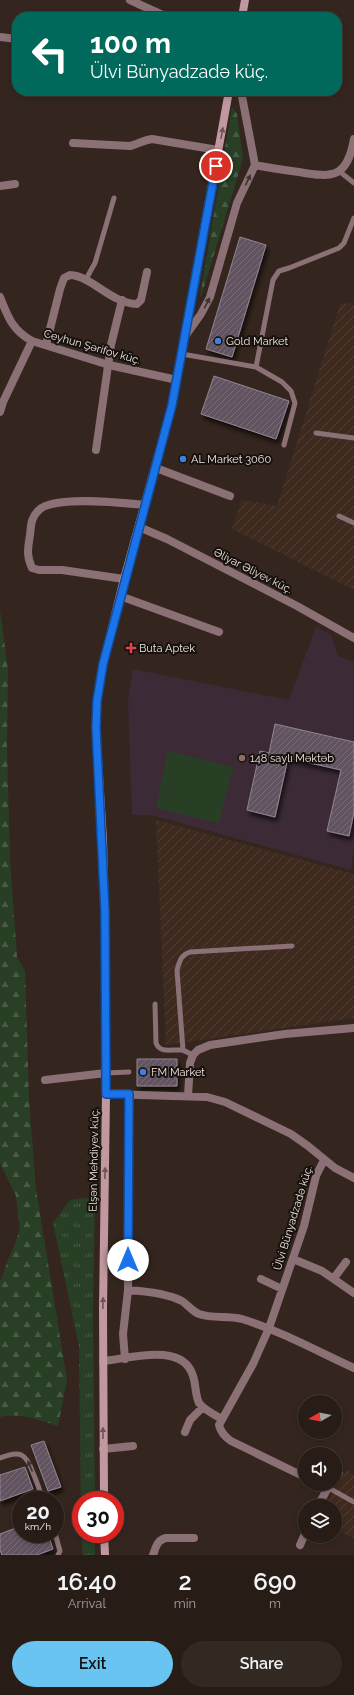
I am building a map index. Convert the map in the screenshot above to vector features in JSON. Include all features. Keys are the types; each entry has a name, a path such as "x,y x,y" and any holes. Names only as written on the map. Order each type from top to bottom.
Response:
{"main road":[{"path":"243,12 245,0"},
{"name":"Elşən Mehdiyev küç.","path":"104,1491 103,1361 106,1094 105,919 96,728 97,701 103,664 124,579 156,468 177,380 226,96"},
{"path":"104,1543 105,1555"}],"street":[{"path":"130,0 156,12"},
{"path":"0,37 12,38"},
{"path":"186,335 201,314 210,297 237,203 255,165 243,96"},
{"path":"73,143 130,146 144,140 152,139 218,150"},
{"path":"255,165 321,176 333,175 339,171 350,158 354,139"},
{"path":"0,186 15,184"},
{"path":"46,345 64,278 74,275 86,279 102,291 122,300 137,304 141,300 147,272"},
{"name":"Ceyhun Şərifov küç.","path":"0,297 14,327 23,336 32,341 109,365 177,380"},
{"path":"96,450 109,365 122,300"},
{"path":"0,412 3,402 32,341"},
{"path":"156,468 230,496"},
{"path":"124,579 62,570 39,570 32,568 27,552 33,517 40,508 52,503 104,501 145,505"},
{"name":"Əliyar Əliyev küç.","path":"139,527 167,539 354,638"},
{"path":"120,596 219,632"},
{"path":"188,1096 190,1063 198,1050 219,1043 354,1028"},
{"path":"45,1080 106,1073"},
{"name":"Ülvi Bünyadzadə küç.","path":"106,1094 208,1097 225,1102 239,1107 291,1134 324,1160 316,1176 310,1205 294,1259 269,1328 253,1364 222,1419"},
{"path":"125,1359 123,1334 128,1290 129,1094"},
{"path":"324,1160 334,1168 354,1178"},
{"path":"294,1259 334,1278 354,1293"},
{"path":"334,1278 346,1262"},
{"path":"261,1278 282,1289"},
{"path":"128,1290 148,1292 177,1299 198,1314 215,1318 239,1318 269,1328 354,1368"},
{"path":"103,1361 125,1359 142,1354 151,1354 174,1357 183,1362 193,1373 198,1398 203,1407 222,1419 219,1425 220,1431 226,1438 298,1474"},
{"path":"185,1432 190,1420 203,1407"},
{"path":"103,1449 133,1446"},
{"path":"153,1555 158,1543 162,1539 194,1538"}],"lane":[{"path":"339,171 354,184"},
{"path":"86,279 95,263 114,198"},
{"path":"256,367 273,280 279,271 339,248 344,243 354,218"},
{"path":"182,354 256,367 282,382 291,391 295,403 284,445"},
{"path":"316,433 354,438"},
{"path":"340,516 354,523"},
{"path":"183,1050 177,970 183,954 190,952 292,946"},
{"path":"155,1004 156,1043 158,1048 161,1050 183,1050 194,1055"},
{"path":"106,1073 129,1072"},
{"path":"0,1458 10,1454 23,1456 29,1461 40,1491"},
{"path":"336,1491 354,1502"},
{"path":"58,1543 60,1551 58,1555"}],"shaded area":[{"path":"354,303 354,590 232,529 242,500 277,506 340,304"},
{"name":"148 saylı Məktəb","path":"316,627 331,635 338,656 354,662 354,847 351,870 152,815 132,815 128,701 133,669 289,700"},
{"path":"156,820 354,874 354,1018 166,1045"},
{"path":"347,1470 354,1475 354,1538 342,1533 342,1499 328,1499 333,1491 342,1491 342,1478"}],"green space":[{"path":"232,107 237,114 243,159 201,297 200,296"},
{"path":"0,610 8,670 7,745 10,861 17,957 25,971 29,1100 36,1189 67,1380 58,1426 22,1416 15,1415 0,1417 0,1281 20,1230 16,1196 0,1163"},
{"path":"168,751 233,767 219,823 156,808"},
{"path":"95,1197 93,1311 95,1491 81,1491 79,1346 53,1223 70,1200"},
{"path":"82,1543 95,1543 95,1555 83,1555"}],"building":[{"path":"240,237 266,245 232,357 206,349"},
{"path":"214,376 289,401 276,439 201,414"},
{"path":"275,724 354,742 354,812 349,836 327,831 341,770 288,758 275,817 247,810 260,751 269,753"},
{"path":"137,1059 177,1059 177,1086 137,1086"},
{"path":"44,1441 61,1487 48,1491 31,1445"},
{"path":"25,1467 33,1489 28,1491 12,1491 12,1497 0,1501 0,1475"},
{"path":"12,1529 12,1543 51,1543 53,1549 37,1555 2,1555 0,1550 0,1534"}],"place":[{"name":"Gold Market","path":"218,341"},
{"name":"AL Market 3060","path":"183,459"},
{"name":"Buta Aptek","path":"131,648"},
{"name":"148 saylı Məktəb","path":"242,758"},
{"name":"FM Market","path":"143,1072"}],"route":[{"path":"128,1260 129,1094 106,1094 105,912 103,840 96,728 97,701 103,664 124,579 172,405 216,166"}]}
